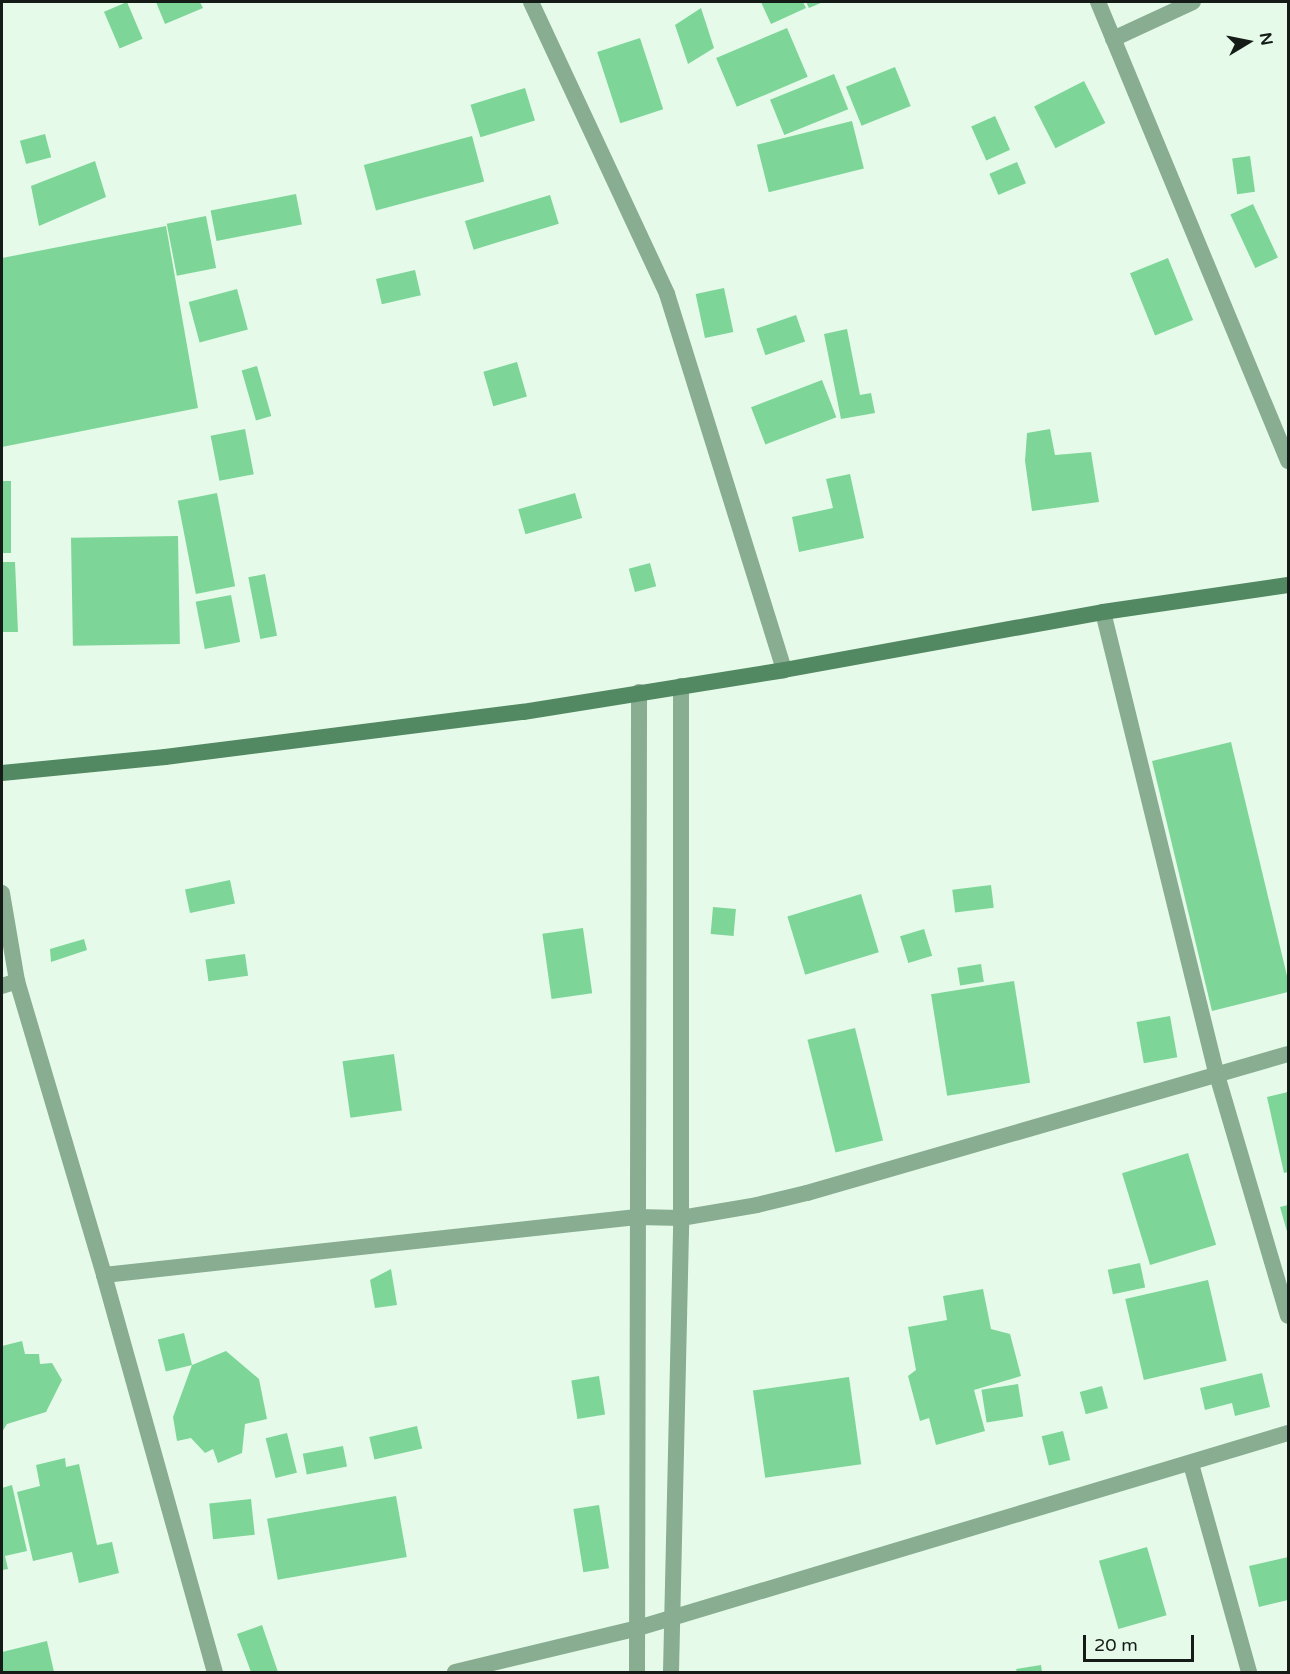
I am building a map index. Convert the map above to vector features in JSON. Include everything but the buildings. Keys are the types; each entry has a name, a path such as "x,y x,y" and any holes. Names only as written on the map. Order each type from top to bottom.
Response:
{"main road":[{"path":"2,773 165,757 523,711 784,670 1103,612 1288,585"}],"street":[{"path":"531,2 667,294 784,670"},
{"path":"1098,2 1288,460"},
{"path":"1113,39 1193,2"},
{"path":"1103,612 1217,1075 1288,1316"},
{"path":"670,1672 681,1218 681,686"},
{"path":"637,1672 639,692"},
{"path":"2,892 9,983 104,1275 215,1672"},
{"path":"104,1275 637,1217 681,1218 807,1193 1288,1054"},
{"path":"455,1672 638,1628 1191,1464 1288,1433"},
{"path":"1191,1464 1249,1672"}]}
